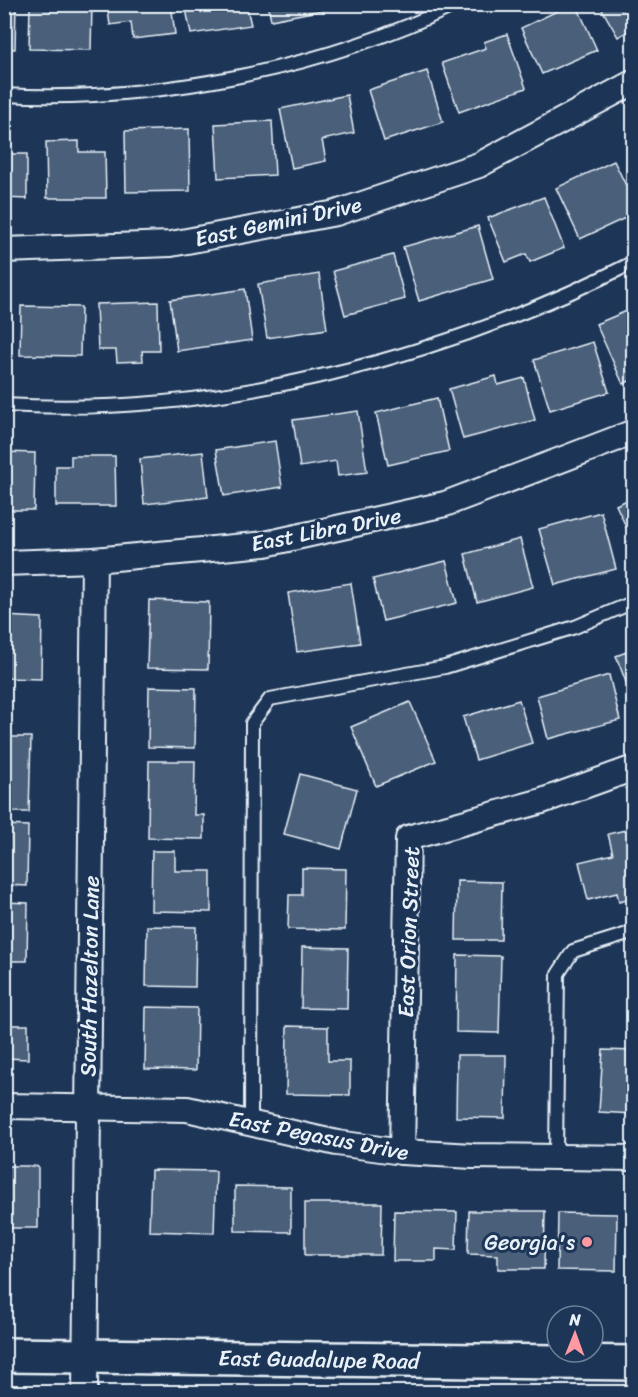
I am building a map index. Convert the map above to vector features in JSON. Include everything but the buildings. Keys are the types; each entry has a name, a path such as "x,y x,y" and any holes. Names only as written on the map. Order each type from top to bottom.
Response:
{"main road":[{"name":"East Guadalupe Road","path":"4,1355 633,1363"}],"street":[{"name":"East Gemini Drive","path":"4,249 171,244 336,213 479,165 633,82"},
{"name":"East Libra Drive","path":"4,563 94,560 265,544 445,504 633,432"},
{"name":"South Hazelton Lane","path":"85,1392 94,560"},
{"name":"East Orion Street","path":"402,1152 408,838 542,801 633,768"},
{"name":"East Pegasus Drive","path":"4,1106 187,1109 337,1143 402,1152 633,1158"}],"lane":[{"path":"4,95 45,97 145,90 247,74 345,49 425,20 457,4"},
{"path":"4,405 34,407 157,402 292,382 438,344 588,285 633,262"},
{"path":"251,1123 252,723 270,699 445,667 575,627 633,602"},
{"path":"556,1157 558,974 573,951 633,932"}],"place":[{"name":"Georgia's","path":"587,1242"}]}
